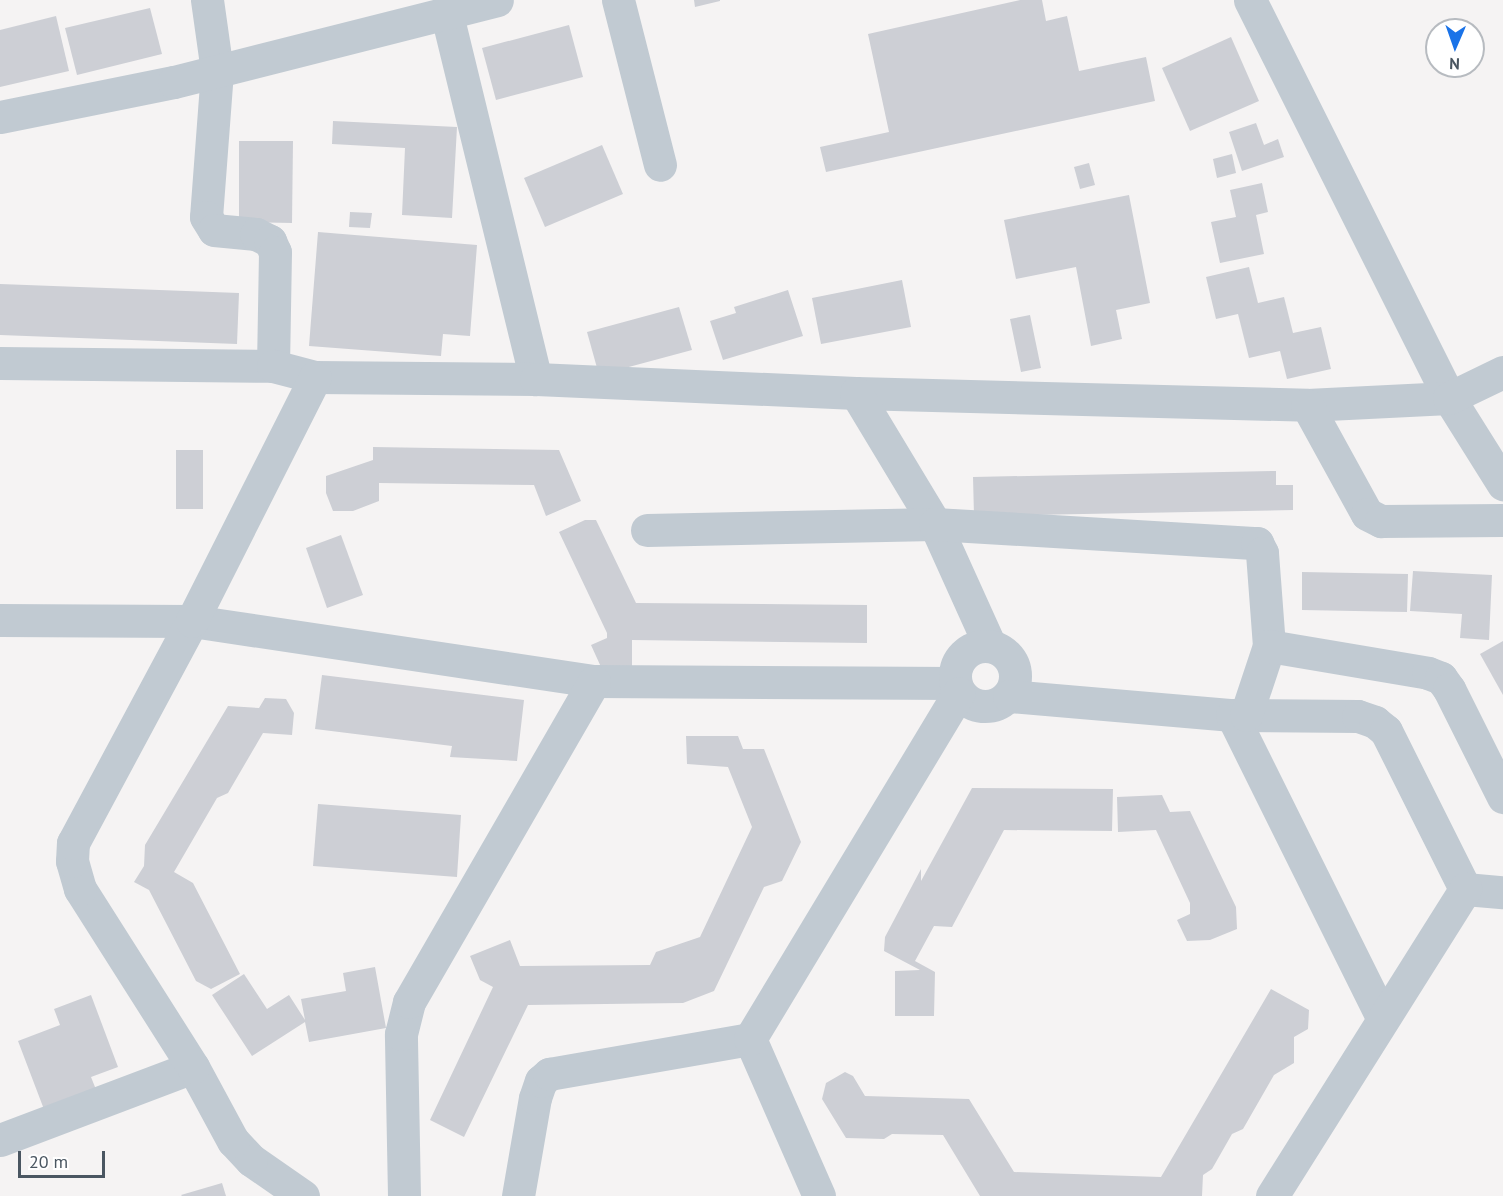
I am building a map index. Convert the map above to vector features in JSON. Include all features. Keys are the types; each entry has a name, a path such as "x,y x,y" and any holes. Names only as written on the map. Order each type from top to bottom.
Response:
{"street":[{"path":"207,0 217,71 206,217 214,230 256,234 270,241 275,252 273,366"},
{"path":"0,117 217,71 447,15 497,0"},
{"path":"618,0 660,165"},
{"path":"1250,0 1449,398 1503,484"},
{"path":"447,15 536,379"},
{"path":"0,363 273,366 315,377 536,379 856,393 1307,405 1449,398 1503,372"},
{"path":"303,1196 251,1160 233,1141 193,1067 80,889 72,861 73,843 192,621 315,377"},
{"path":"856,393 935,524 990,646 1011,660 1015,678 1009,696"},
{"path":"1307,405 1367,514 1388,522 1503,520"},
{"path":"647,530 935,524 1257,543 1262,553 1269,646 1239,715 1382,1017"},
{"path":"0,621 192,621 594,681 957,688"},
{"path":"990,646 975,647 963,655 955,668 957,688 970,703 983,707 1009,696 1239,715 1358,716 1375,722 1386,731 1465,889"},
{"path":"1269,646 1441,678 1503,797"},
{"path":"404,1196 401,1034 409,1002 594,681"},
{"path":"518,1196 535,1098 541,1081 549,1074 750,1039 957,688"},
{"path":"1465,889 1503,892"},
{"path":"1272,1196 1382,1017 1465,889"},
{"path":"750,1039 819,1196"},
{"path":"0,1140 193,1067"}],"building":[{"path":"694,0 720,0 720,1 695,7"},
{"path":"1020,0 1042,0 1046,21 1067,16 1079,71 1146,57 1155,101 826,172 820,147 889,132 868,34"},
{"path":"150,8 162,54 77,75 65,28"},
{"path":"56,16 69,71 0,87 0,30"},
{"path":"569,25 583,77 496,100 482,48"},
{"path":"1231,37 1259,101 1190,131 1162,68"},
{"path":"333,121 457,127 452,218 402,215 405,148 332,144"},
{"path":"1256,123 1264,145 1278,139 1284,157 1242,171 1229,132"},
{"path":"239,141 293,141 292,223 239,222"},
{"path":"602,145 623,194 545,227 524,178"},
{"path":"1232,154 1236,173 1217,178 1213,159"},
{"path":"1089,163 1095,185 1080,189 1074,167"},
{"path":"1262,183 1268,212 1256,215 1264,254 1220,263 1211,222 1236,217 1230,190"},
{"path":"1129,195 1150,303 1116,310 1122,339 1091,346 1076,267 1016,279 1004,220"},
{"path":"350,212 372,213 370,228 349,227"},
{"path":"318,232 477,245 470,336 443,334 441,356 309,346"},
{"path":"1249,267 1258,303 1284,297 1293,333 1321,327 1331,369 1287,379 1280,351 1249,358 1238,314 1216,319 1206,277"},
{"path":"902,280 911,327 821,344 812,298"},
{"path":"0,284 239,293 237,344 0,335"},
{"path":"788,290 803,336 723,360 710,321 736,313 734,307"},
{"path":"679,307 692,350 599,375 587,332"},
{"path":"1030,315 1041,368 1021,372 1010,319"},
{"path":"373,447 559,450 581,501 546,516 534,485 379,483 379,501 353,511 333,511 326,493 326,476 373,460"},
{"path":"176,450 203,450 203,509 176,509"},
{"path":"1276,471 1276,485 1293,485 1293,510 974,516 973,477"},
{"path":"585,520 596,520 636,603 867,605 867,643 632,640 632,668 601,667 591,645 607,638 607,633 559,532"},
{"path":"341,535 363,595 327,608 306,548"},
{"path":"1413,571 1492,575 1489,640 1460,638 1462,614 1410,611"},
{"path":"1302,572 1408,574 1407,612 1302,610"},
{"path":"1503,641 1503,695 1480,654"},
{"path":"322,675 524,700 517,761 450,757 452,746 315,729"},
{"path":"265,698 286,699 294,713 292,735 263,733 228,793 217,798 174,872 193,883 240,974 211,989 196,981 149,890 134,882 144,866 145,845 228,706 259,708"},
{"path":"686,736 738,736 743,749 764,749 801,842 782,881 764,887 714,991 683,1003 528,1005 464,1137 430,1120 493,987 480,980 470,956 510,940 520,966 650,965 656,952 700,937 752,827 728,767 687,764"},
{"path":"972,788 1113,789 1112,831 1004,830 952,927 934,926 915,961 935,972 934,1016 895,1016 895,971 920,970 884,951 885,937 921,869 921,881"},
{"path":"1162,795 1170,812 1190,811 1236,907 1237,929 1210,940 1187,941 1177,920 1190,914 1190,903 1156,830 1118,832 1117,797"},
{"path":"318,804 461,815 457,877 313,866"},
{"path":"375,967 386,1028 309,1042 305,1022 252,1056 212,995 244,974 267,1009 289,995 305,1020 301,999 346,991 343,973"},
{"path":"1271,989 1309,1010 1308,1029 1294,1037 1294,1063 1274,1075 1243,1129 1232,1134 1212,1169 1203,1175 1202,1196 980,1196 943,1135 892,1134 884,1139 846,1138 822,1099 826,1083 845,1072 853,1076 865,1096 969,1099 1014,1172 1161,1177"},
{"path":"91,995 118,1067 91,1077 97,1092 45,1112 18,1041 60,1025 54,1009"},
{"path":"222,1183 226,1196 181,1195"}]}
